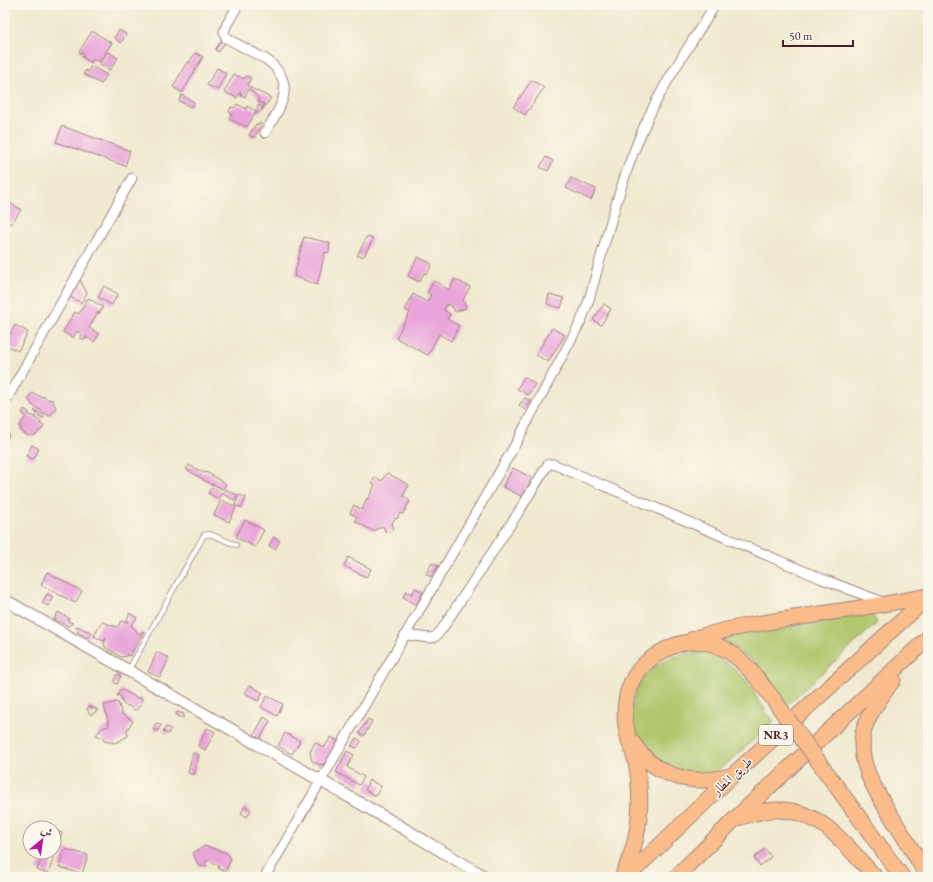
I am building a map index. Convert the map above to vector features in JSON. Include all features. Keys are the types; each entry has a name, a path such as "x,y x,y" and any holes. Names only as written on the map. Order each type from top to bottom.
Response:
{"highway":[{"path":"622,877 629,862 636,836 640,810 639,784 636,765 625,720 626,695 635,674 642,665 677,644 713,633 751,625 889,604 928,596"},
{"name":"طريق المطار","path":"627,877 733,775 928,596"},
{"name":"NR3","path":"676,877 736,818 928,638"},
{"path":"677,644 688,642 716,645 731,652 754,675 771,696 902,877"},
{"path":"912,654 869,717 863,734 863,752 867,772 874,788 928,876"},
{"path":"627,733 643,756 654,765 678,777 706,781 733,775"},
{"path":"736,818 776,810 802,813 815,818 836,835 875,877"}],"street":[{"path":"238,5 226,24 224,32 226,38 267,60 282,77 285,95 265,133"},
{"path":"265,877 515,445 581,321 588,303 628,167 643,128 676,68 715,5"},
{"path":"5,402 132,178"},
{"path":"406,635 430,638 435,637 442,629 549,464 553,464 820,578 889,604"},
{"path":"5,600 320,780 485,877"}],"lane":[{"path":"128,671 204,535 210,534 236,545"}],"green space":[{"path":"872,614 877,623 786,706 768,679 752,661 720,637"},
{"path":"704,653 719,658 734,668 747,681 760,703 774,721 732,760 715,772 703,774 666,769 640,741 634,728 631,712 636,691 643,677 652,668 668,658 686,654"}],"building":[{"path":"119,30 126,34 121,43 114,38"},
{"path":"92,31 112,43 99,62 93,59 91,63 82,57 84,54 79,52"},
{"path":"222,40 225,42 219,52 215,50"},
{"path":"108,52 118,58 110,70 100,64"},
{"path":"195,53 203,57 182,93 173,87 187,62 189,63"},
{"path":"91,66 107,75 101,84 83,74 86,70 88,72"},
{"path":"217,68 226,73 217,90 207,85"},
{"path":"234,74 244,79 246,76 251,78 247,86 271,98 263,109 264,104 258,102 259,99 249,89 245,97 240,95 240,92 237,98 224,92"},
{"path":"532,80 544,88 525,115 513,107"},
{"path":"182,95 194,102 191,107 179,101"},
{"path":"237,104 246,109 247,106 256,111 247,127 229,119 232,114 229,112 231,107 234,108"},
{"path":"259,105 262,107 261,109 263,109 255,114"},
{"path":"259,123 262,124 254,138 249,135 256,124 258,125"},
{"path":"62,126 130,151 125,166 56,142"},
{"path":"546,157 553,161 548,171 540,167"},
{"path":"571,178 596,189 591,200 566,188"},
{"path":"5,201 21,209 12,224 5,220"},
{"path":"367,236 373,239 364,256 357,256"},
{"path":"304,237 330,243 329,252 325,252 317,285 294,276"},
{"path":"418,257 432,264 427,274 424,273 419,282 408,276"},
{"path":"455,279 470,287 463,300 466,308 455,312 453,307 447,304 444,310 450,314 447,319 459,326 451,341 439,334 428,355 396,338 410,312 405,310 413,294 427,302 431,295 427,293 434,281 449,290"},
{"path":"80,280 87,293 81,303 70,297"},
{"path":"104,286 118,294 112,305 98,297"},
{"path":"549,294 564,298 561,308 547,304"},
{"path":"88,298 103,307 99,314 98,312 89,328 99,334 94,342 86,337 85,340 80,338 82,335 77,331 73,338 63,332 75,312 79,314"},
{"path":"604,304 611,309 601,325 593,320"},
{"path":"15,325 28,332 18,351 5,345"},
{"path":"552,328 565,335 548,362 536,355"},
{"path":"524,377 535,384 528,395 517,389"},
{"path":"33,393 50,400 52,399 56,408 50,416 32,405 28,399"},
{"path":"525,398 531,401 525,410 519,405"},
{"path":"24,409 29,412 28,414 36,417 35,418 41,422 40,424 44,426 35,435 28,436 21,431 21,427 19,427 26,416 22,413"},
{"path":"35,410 45,416 43,418 36,414 37,413 34,411"},
{"path":"5,427 8,429 9,435 5,441"},
{"path":"32,445 39,449 35,457 32,459 26,456"},
{"path":"189,465 204,473 206,472 226,484 222,489 213,484 212,485 186,469"},
{"path":"513,468 532,478 523,497 503,487"},
{"path":"387,473 409,485 403,496 410,501 403,514 400,513 397,519 395,518 392,523 394,530 386,533 383,526 373,531 355,521 357,517 350,513 354,505 362,510 375,485 372,483 375,477 382,481"},
{"path":"212,487 222,493 218,499 208,493"},
{"path":"225,489 237,495 234,500 223,494"},
{"path":"239,495 246,497 242,508 235,505"},
{"path":"221,500 236,507 229,522 214,515"},
{"path":"245,520 264,530 255,547 236,537"},
{"path":"274,537 280,541 275,549 269,546"},
{"path":"348,557 371,569 366,577 344,566"},
{"path":"432,563 438,566 431,577 426,574"},
{"path":"47,572 82,591 75,603 41,585"},
{"path":"415,588 423,592 416,605 403,597 406,591 412,594"},
{"path":"47,594 53,597 48,606 42,603"},
{"path":"58,612 69,618 68,621 73,623 68,626 54,619"},
{"path":"129,613 137,618 131,626 139,635 144,631 130,656 126,654 127,656 121,657 105,647 104,643 106,638 103,641 94,636 102,622 118,627 121,621 128,622 127,619"},
{"path":"77,626 91,632 91,634 87,638 77,632 79,630 76,628"},
{"path":"157,652 169,658 160,677 148,672"},
{"path":"117,674 121,676 117,684 114,682"},
{"path":"250,685 263,693 258,701 245,693"},
{"path":"121,689 137,698 142,698 142,703 136,711 123,704 120,695 117,696"},
{"path":"267,696 283,704 277,716 261,707"},
{"path":"118,702 122,714 133,721 127,730 128,736 115,743 104,741 103,738 96,735 102,728 109,726 104,705"},
{"path":"89,706 98,710 91,715 87,710"},
{"path":"177,712 184,714 183,718 176,715"},
{"path":"264,717 270,721 260,739 254,735"},
{"path":"368,719 372,721 364,736 359,733"},
{"path":"156,723 161,725 158,731 153,729"},
{"path":"166,727 171,729 168,734 163,732"},
{"path":"207,728 215,732 205,750 198,746"},
{"path":"285,733 300,741 292,754 278,746"},
{"path":"331,737 339,742 326,763 320,765 312,761 310,752 315,742 324,748"},
{"path":"356,738 361,741 357,748 351,746"},
{"path":"347,751 354,755 347,767 364,777 359,785 336,772"},
{"path":"193,753 199,755 194,775 188,773"},
{"path":"369,780 381,786 376,796 365,790"},
{"path":"245,806 251,810 247,817 241,813"},
{"path":"205,846 227,853 231,859 225,872 218,868 219,866 207,860 205,862 207,866 199,866 193,853"},
{"path":"65,849 88,855 82,874 59,867"},
{"path":"765,849 771,857 760,866 754,858"},
{"path":"41,860 53,860 48,874 37,870"}]}
